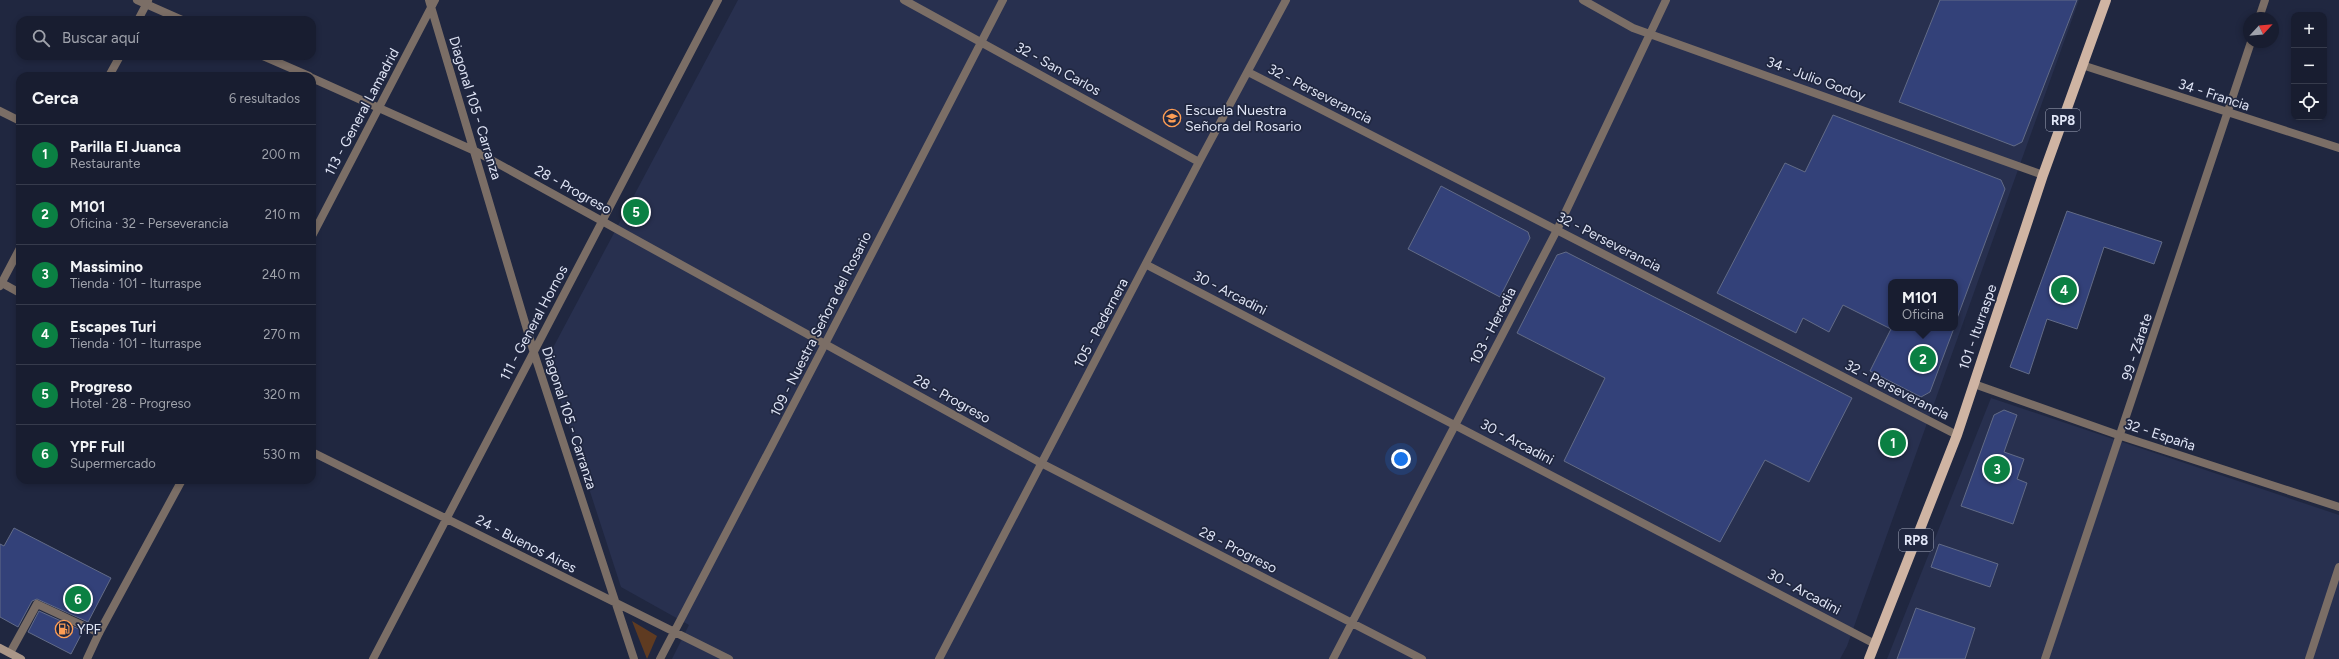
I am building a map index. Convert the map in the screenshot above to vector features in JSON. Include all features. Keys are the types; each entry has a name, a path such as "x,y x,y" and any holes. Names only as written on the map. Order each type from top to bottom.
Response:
{"main road":[{"name":"101 - Iturraspe","path":"1869,659 1957,435 2043,175 2106,0"}],"street":[{"path":"138,0 148,2 174,16"},
{"name":"111 - General Hornos","path":"373,659 718,0"},
{"name":"32 - San Carlos","path":"904,0 1199,162"},
{"name":"109 - Nuestra Señora del Rosario","path":"660,659 1003,0"},
{"name":"105 - Pedernera","path":"939,659 1041,463 1147,265 1199,162 1286,0"},
{"name":"34 - Julio Godoy","path":"1583,0 1633,28 2043,175"},
{"name":"103 - Heredia","path":"1333,659 1557,230 1666,0"},
{"path":"2261,12 2265,0"},
{"path":"140,16 148,2"},
{"name":"113 - General Lamadrid","path":"316,228 380,108 432,2"},
{"name":"Diagonal 105 - Carranza","path":"432,2 534,353 634,659"},
{"name":"99 - Zárate","path":"2045,659 2121,436 2249,48"},
{"path":"111,72 118,60"},
{"path":"272,60 299,72"},
{"name":"34 - Francia","path":"2082,66 2339,148"},
{"name":"32 - Perseverancia","path":"1248,72 1957,435"},
{"name":"28 - Progreso","path":"316,80 475,151 1041,463 1422,659"},
{"path":"0,111 16,119"},
{"path":"16,256 1,284 16,291"},
{"name":"30 - Arcadini","path":"1147,265 1456,424 1875,644"},
{"name":"32 - España","path":"1974,384 2121,436 2339,507"},
{"name":"24 - Buenos Aires","path":"316,454 729,659"},
{"path":"87,659 99,633 180,484"},
{"path":"2309,659 2339,567"},
{"path":"10,653 37,604 99,633"},
{"path":"0,648 21,659"}],"shaded area":[{"path":"738,0 2079,0 1847,646 1840,659 672,659 689,625 621,587 547,359"},
{"path":"1991,398 2339,515 2339,659 1887,659"},
{"path":"632,621 657,636 647,659"}],"building":[{"path":"1940,0 2077,0 2022,142 2014,146 1899,102"},
{"path":"1833,115 2001,180 2005,189 1958,316 1958,279 1888,279 1888,328 1843,305 1829,332 1803,318 1796,333 1717,293 1785,163 1805,172"},
{"path":"1441,186 1528,232 1530,238 1500,297 1408,249"},
{"path":"2067,211 2162,242 2154,264 2104,247 2077,329 2047,319 2029,374 2010,367"},
{"path":"1566,252 1852,398 1809,482 1765,460 1720,542 1564,461 1605,378 1517,333 1557,255"},
{"path":"1890,331 1953,331 1930,392 1921,397 1870,371"},
{"path":"2004,410 2017,415 2004,452 2024,459 2017,479 2027,483 2013,524 1961,506 1994,415"},
{"path":"14,528 111,578 88,622 37,599 32,601 18,627 0,617 0,544 4,546"},
{"path":"1939,544 1998,564 1990,587 1931,567"},
{"path":"1916,608 1975,628 1965,659 1897,659"},
{"path":"39,611 83,631 71,654 28,632"}],"place":[{"name":"Escuela Nuestra Señora del Rosario","path":"1172,118"},
{"name":"Progreso","path":"636,212"},
{"name":"Escapes Turi","path":"2064,290"},
{"name":"M101","path":"1923,359"},
{"name":"Parilla El Juanca","path":"1893,443"},
{"name":"Massimino","path":"1997,469"},
{"name":"YPF Full","path":"78,599"},
{"name":"YPF","path":"64,629"}]}
